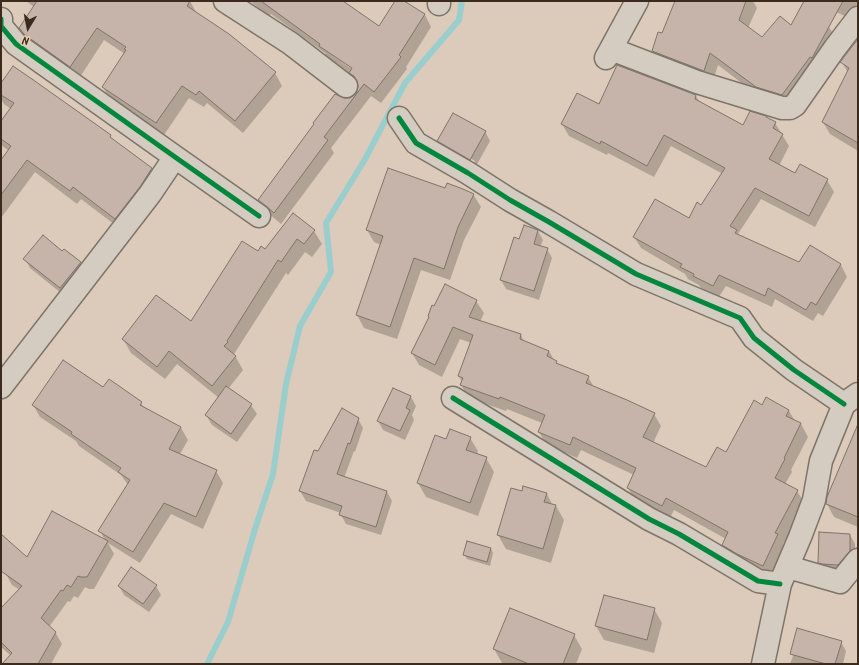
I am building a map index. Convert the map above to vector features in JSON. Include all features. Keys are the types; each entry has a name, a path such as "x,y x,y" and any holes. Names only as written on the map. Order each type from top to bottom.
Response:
{"street":[{"path":"1,9 6,1"},
{"path":"225,1 290,43 346,86"},
{"path":"637,1 608,54 782,108 790,108 795,105 858,18"},
{"path":"1,19 2,26 16,44 259,216"},
{"path":"399,118 416,143 636,274 740,318 754,338 794,370 851,399 821,461 814,500 784,576 763,664"},
{"path":"1,388 150,194 175,157"},
{"path":"453,398 649,519 679,534 758,581 784,576 849,584 858,560"}],"building":[{"path":"37,1 190,1 187,6 229,34 276,72 235,121 199,91 196,95 182,86 156,123 102,87 126,50 124,49 126,47 97,28 70,67 25,35 19,28"},
{"path":"261,1 343,1 379,26 395,1 404,1 425,14 399,55 401,57 374,92 364,84 324,137 328,140 274,213 258,200 335,94 344,98 350,98 356,94 358,87 354,76 349,73 352,68 319,46 320,44"},
{"path":"675,1 746,1 739,20 762,37 780,16 791,25 804,1 843,1 812,58 810,57 782,95 756,87 710,53 704,71 652,51 658,32 662,33"},
{"path":"858,39 858,143 822,122 849,68 840,62"},
{"path":"617,65 696,95 695,99 743,125 750,111 766,116 776,122 773,128 783,134 769,159 795,173 800,164 828,179 809,216 755,188 730,226 737,230 735,233 799,262 810,245 841,264 816,305 811,302 806,310 768,288 765,296 719,275 713,286 693,276 694,274 680,267 682,264 633,237 655,199 689,218 697,202 701,205 725,168 664,135 647,166 601,141 600,144 561,124 577,93 599,104"},
{"path":"13,66 111,135 110,137 152,168 140,187 115,219 73,187 70,191 27,160 1,195 1,160 11,146 1,139 1,121 14,103 1,95 1,83"},
{"path":"453,113 486,131 470,160 437,141"},
{"path":"388,168 445,188 447,183 474,194 458,227 444,269 414,258 390,327 356,315 383,236 366,230"},
{"path":"293,213 315,230 304,244 297,239 281,262 278,260 227,341 228,342 224,346 236,356 212,386 169,351 157,367 122,339 156,295 191,321 242,241 258,251 261,246 265,249"},
{"path":"524,225 538,230 534,244 548,248 534,291 500,280 514,237 519,239"},
{"path":"43,235 62,251 64,249 81,262 60,288 23,259"},
{"path":"445,284 477,300 469,317 521,334 520,339 549,351 547,356 557,361 556,363 589,376 586,383 655,413 643,437 706,467 717,447 726,452 754,400 762,405 766,397 789,410 786,416 801,423 775,478 798,490 775,533 778,534 763,566 722,545 728,532 666,498 662,506 627,488 636,468 573,437 570,445 538,432 545,415 500,397 499,399 460,385 463,378 458,376 473,335 453,327 435,365 411,353 429,317 428,316 432,305 434,306"},
{"path":"63,360 103,387 109,379 142,402 140,405 181,427 169,449 217,470 196,517 164,503 133,552 98,531 130,480 118,472 121,468 32,405"},
{"path":"226,386 252,404 231,434 205,415"},
{"path":"393,388 411,396 406,408 410,410 400,431 377,421"},
{"path":"342,408 359,418 337,474 387,491 376,527 339,515 342,506 299,491 314,450 318,451"},
{"path":"858,424 858,517 826,504 827,497"},
{"path":"450,429 471,437 466,450 487,457 470,503 417,483 435,435 446,439"},
{"path":"523,486 547,493 544,502 556,505 543,549 497,535 511,488 522,491"},
{"path":"52,511 108,541 87,577 78,576 71,587 67,585 63,591 61,590 41,618 56,632 38,664 2,664 12,653 1,642 1,608 22,586 1,571 1,534 27,557"},
{"path":"819,532 850,534 850,551 838,565 818,563"},
{"path":"467,541 491,548 487,562 463,555"},
{"path":"131,567 157,585 143,604 118,586"},
{"path":"604,595 655,608 647,640 595,626"},
{"path":"510,608 575,634 563,664 529,664 493,649"},
{"path":"797,628 842,641 835,664 826,664 790,654"}],"waterway":[{"path":"207,664 228,622 255,529 273,474 286,384 300,326 331,272 326,223 364,161 405,83 459,20 462,1"}],"cycle path":[{"path":"1,19 1,26 16,44 259,216"},
{"path":"399,118 416,143 636,274 740,318 754,338 794,370 844,404"},
{"path":"453,398 649,519 679,534 758,581 780,584"}]}
